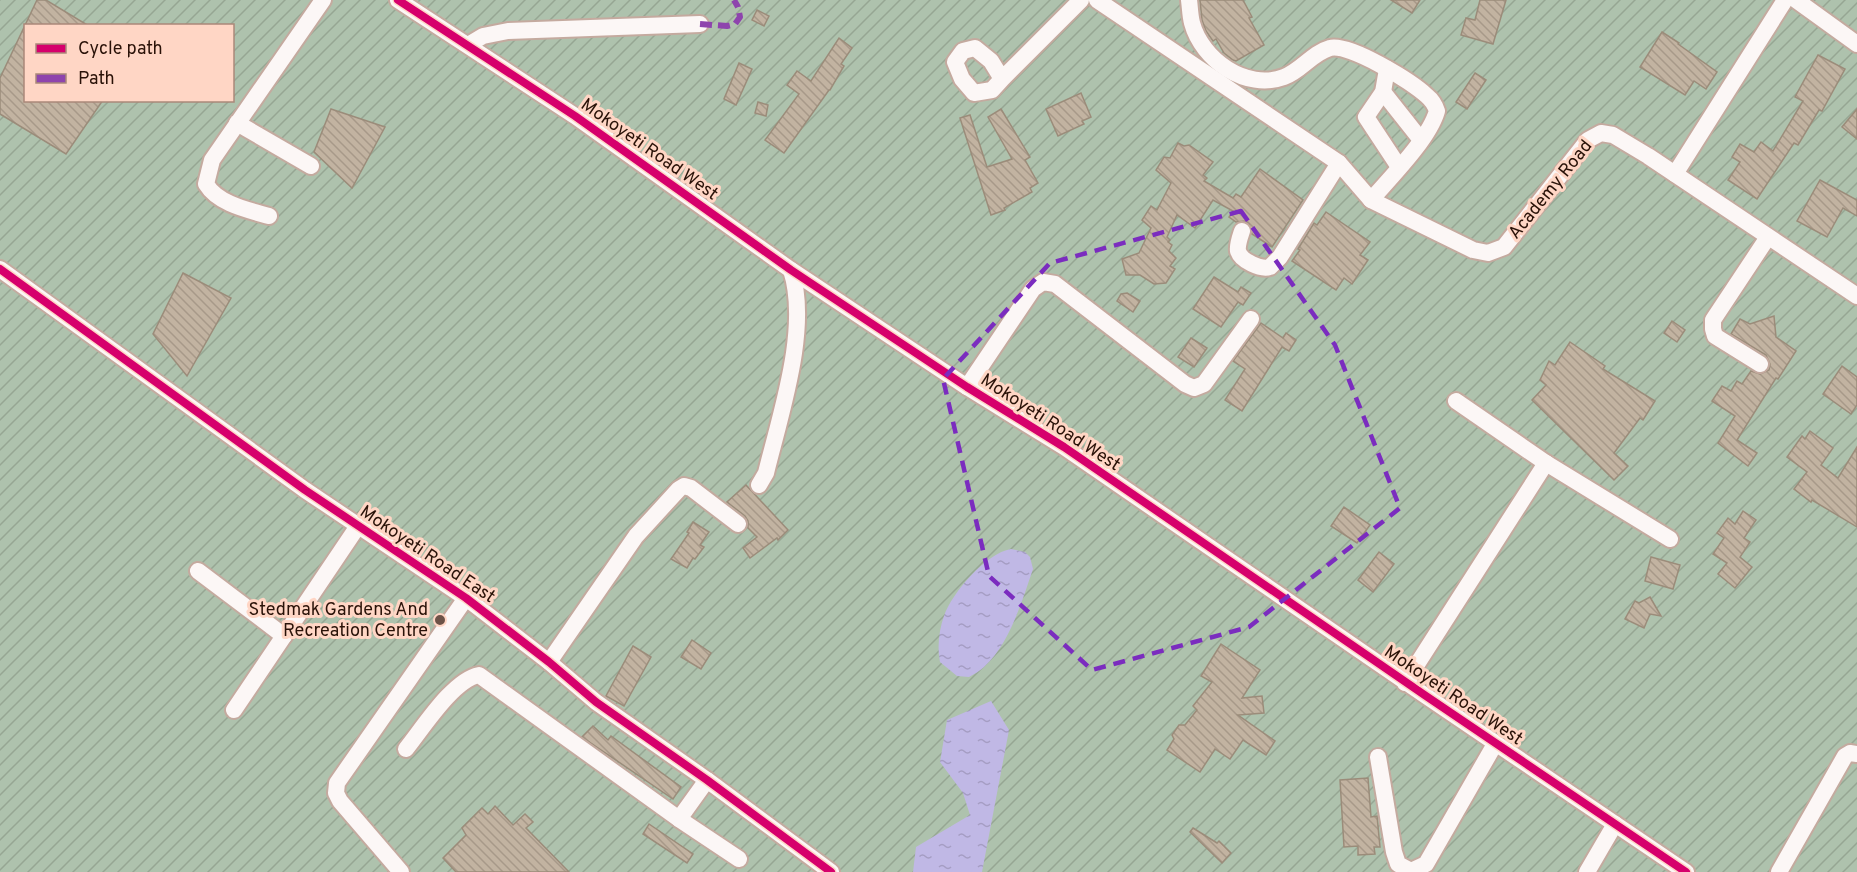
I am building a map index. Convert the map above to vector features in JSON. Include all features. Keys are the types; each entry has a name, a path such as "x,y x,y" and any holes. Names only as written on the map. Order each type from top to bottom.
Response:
{"street":[{"path":"269,216 246,210 213,193 206,184 212,160 323,0"},
{"name":"Mokoyeti Road West","path":"398,0 575,116 791,270 967,387 1064,447 1405,683 1686,872"},
{"path":"1002,79 1081,0"},
{"name":"Academy Road","path":"1097,0 1339,163 1371,200 1473,250 1488,253 1504,247 1588,140 1601,133 1614,135 1857,296"},
{"path":"1189,0 1192,24 1206,49 1224,67 1242,78 1265,81 1283,77 1296,71 1316,55 1330,48 1340,48 1363,56 1387,69 1428,96 1437,111 1435,120 1371,200"},
{"path":"1675,174 1785,0"},
{"path":"1796,0 1857,44"},
{"path":"468,45 483,36 508,31 700,24"},
{"path":"1387,69 1383,93 1367,115 1366,120 1376,130 1399,167"},
{"path":"1383,93 1421,140"},
{"path":"237,123 311,166"},
{"path":"1242,231 1238,248 1242,256 1260,267 1266,269 1270,267 1281,257 1339,163"},
{"path":"1760,364 1715,336 1713,321 1768,237"},
{"name":"Mokoyeti Road East","path":"0,269 305,490 466,598 549,662 596,702 707,780 831,872"},
{"path":"759,485 766,473 792,357 797,318 795,284 791,270"},
{"path":"967,387 1026,298 1043,282 1055,284 1185,384 1194,388 1204,384 1251,319"},
{"path":"1456,401 1546,463 1670,539"},
{"path":"1405,683 1546,463"},
{"path":"549,662 636,536 679,489 684,486 691,488 738,524"},
{"path":"234,710 358,526"},
{"path":"198,571 284,636"},
{"path":"401,872 340,801 336,793 337,783 466,598"},
{"path":"406,749 450,695 460,685 480,675 679,819 739,859"},
{"path":"1378,757 1394,852 1398,864 1411,871 1426,864 1495,744"},
{"path":"1779,872 1845,756 1850,753 1857,754"},
{"path":"679,819 707,780"},
{"path":"1587,872 1615,824"}],"highlighted area":[{"path":"1241,211 1335,345 1400,508 1249,627 1092,670 989,576 943,379 1050,263"}],"green space":[{"path":"0,0 1857,0 1857,872 0,872"}],"water":[{"path":"1011,549 1025,552 1030,557 1033,569 1014,621 1001,646 984,667 969,677 957,676 940,662 939,639 944,616 954,596 971,575 991,558"},
{"path":"991,701 1009,730 982,872 913,872 916,847 970,815 963,793 940,762 947,720"}],"building":[{"path":"37,0 46,0 86,24 26,24"},
{"path":"1200,0 1243,0 1252,17 1249,18 1264,45 1236,61 1233,60 1224,53 1216,39 1213,41 1206,31 1202,20"},
{"path":"1391,0 1420,0 1412,13"},
{"path":"1480,0 1506,0 1493,44 1461,35 1466,18 1475,20"},
{"path":"757,10 769,16 764,26 752,20"},
{"path":"24,27 24,102 102,102 66,154 0,114 0,78"},
{"path":"1662,32 1717,72 1706,89 1694,81 1685,95 1640,67"},
{"path":"839,38 852,48 841,64 844,66 830,90 784,153 765,140 799,94 787,85 797,71 811,81"},
{"path":"1818,55 1845,69 1822,111 1819,110 1798,145 1794,143 1757,199 1728,180 1740,162 1732,157 1740,144 1754,152 1761,142 1773,151 1803,101 1795,97"},
{"path":"739,63 752,69 736,105 724,99"},
{"path":"1475,73 1486,80 1467,109 1456,102"},
{"path":"1081,93 1091,117 1082,121 1084,124 1058,136 1046,109"},
{"path":"758,102 768,105 766,116 755,113"},
{"path":"331,109 385,127 352,188 314,152"},
{"path":"1001,109 1030,157 1025,160 1038,183 1030,188 1032,192 1004,208 1005,210 991,215 960,118 970,115 987,167 1012,159 988,117"},
{"path":"1857,109 1857,139 1842,127"},
{"path":"1178,143 1184,146 1189,145 1213,162 1203,175 1207,178 1204,181 1233,198 1236,194 1241,197 1260,169 1303,200 1272,247 1252,234 1249,224 1245,221 1236,222 1229,217 1233,211 1213,200 1195,228 1177,215 1167,237 1170,240 1168,242 1172,245 1169,251 1176,258 1170,266 1175,269 1166,283 1154,284 1140,275 1126,275 1122,259 1139,253 1151,228 1142,220 1151,206 1157,210 1171,183 1156,170 1164,157 1170,158"},
{"path":"1820,180 1857,200 1857,216 1843,208 1827,237 1797,221"},
{"path":"1326,212 1370,242 1360,255 1368,260 1352,284 1344,278 1336,290 1292,261 1314,223 1317,225"},
{"path":"183,273 231,298 187,376 153,334"},
{"path":"1214,277 1238,292 1241,287 1251,293 1243,305 1238,302 1221,327 1193,309"},
{"path":"1127,293 1140,301 1133,312 1117,301 1121,294"},
{"path":"1774,316 1776,337 1796,351 1737,440 1757,453 1748,466 1718,443 1735,416 1712,401 1722,386 1731,391 1737,381 1742,384 1751,371 1760,374 1769,370 1770,364 1766,355 1731,334 1740,319 1750,324"},
{"path":"1672,321 1685,330 1677,342 1664,333"},
{"path":"1261,323 1283,338 1286,333 1296,340 1289,351 1282,347 1242,411 1225,400 1245,369 1233,361"},
{"path":"1191,338 1207,348 1194,367 1178,357"},
{"path":"1570,342 1605,366 1603,369 1655,401 1643,420 1640,418 1614,453 1628,466 1614,480 1532,400 1546,385 1540,380 1549,361 1555,365"},
{"path":"1842,366 1857,377 1857,405 1851,414 1823,394"},
{"path":"1810,431 1833,448 1821,465 1838,478 1857,447 1857,527 1812,500 1811,502 1794,489 1807,472 1787,457 1802,436 1805,439"},
{"path":"746,485 788,530 778,540 777,538 750,558 743,548 757,537 748,528 745,516 727,502"},
{"path":"1344,507 1370,525 1357,543 1331,526"},
{"path":"1743,511 1756,520 1744,538 1750,542 1740,557 1752,567 1735,588 1718,574 1727,563 1713,554 1724,538 1717,533 1728,518 1735,524"},
{"path":"693,522 709,532 700,545 704,547 687,568 671,559 689,533 687,532"},
{"path":"1379,552 1394,564 1373,592 1358,580"},
{"path":"1651,557 1680,565 1673,589 1645,581"},
{"path":"1650,597 1661,616 1650,614 1644,628 1625,619 1635,601 1639,603"},
{"path":"692,640 711,653 701,669 681,657"},
{"path":"1221,644 1260,670 1242,698 1262,696 1264,713 1238,715 1275,741 1266,755 1243,740 1230,759 1215,749 1200,772 1167,750 1174,739 1172,735 1179,725 1185,725 1197,710 1193,706 1212,682 1201,676"},
{"path":"633,646 651,657 624,706 606,696"},
{"path":"593,726 608,740 611,736 681,787 673,799 582,737"},
{"path":"1368,778 1371,817 1377,816 1380,847 1374,847 1375,854 1358,855 1358,846 1344,847 1340,780"},
{"path":"495,806 513,825 525,814 533,822 526,828 569,872 456,872 443,858 466,835 462,828 482,808 488,814"},
{"path":"649,824 693,854 687,863 643,834"},
{"path":"1193,828 1217,843 1219,841 1231,853 1222,863 1190,832"}],"marked path":[{"path":"700,24 727,26 735,24 740,17 734,0"}],"cycle path":[{"path":"398,0 575,116 791,270 967,387 1064,447 1686,872"},
{"path":"0,269 305,490 466,598 549,662 596,702 707,780 831,872"}],"place":[{"name":"Stedmak Gardens And Recreation Centre","path":"440,620"}]}
